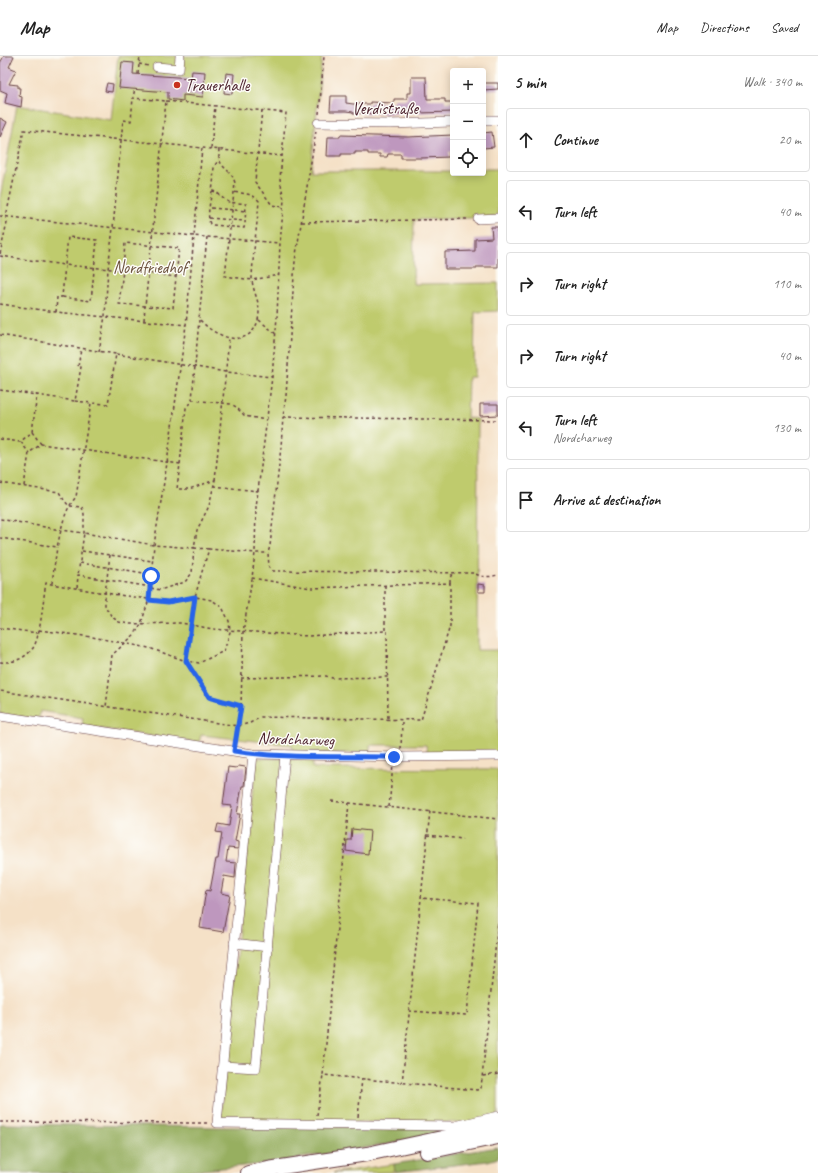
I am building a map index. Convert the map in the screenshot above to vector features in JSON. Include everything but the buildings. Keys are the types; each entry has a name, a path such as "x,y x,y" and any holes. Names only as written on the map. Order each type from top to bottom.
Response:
{"highway":[{"path":"248,1173 367,1154 498,1126"},
{"path":"294,1173 369,1163 498,1137"}],"street":[{"path":"157,67 179,69 180,56"},
{"path":"486,120 498,120"},
{"name":"Verdistraße","path":"318,123 390,124 450,122"},
{"path":"478,219 498,218"},
{"name":"Nordcharweg","path":"0,716 253,754 285,756 397,757 498,756"},
{"path":"253,754 217,1123 455,1126 498,1116"},
{"path":"222,1066 256,1068 285,756"},
{"path":"234,943 268,947"}],"path":[{"path":"138,74 140,56"},
{"path":"324,56 318,123 295,261 286,396 268,553 269,567 273,570 474,573 478,576 489,577 498,575"},
{"path":"139,64 157,67"},
{"path":"99,352 105,316 108,269 123,120 131,121 135,88"},
{"path":"133,98 286,113 280,179 284,200 280,243 276,334 256,507 255,553 243,632 241,706 234,751"},
{"path":"144,320 163,143 166,101"},
{"path":"210,148 215,106"},
{"path":"262,110 255,182 272,206 283,207"},
{"path":"176,276 65,265 0,255 7,222 6,217 24,130 282,156"},
{"path":"106,707 112,655 135,634 141,624 149,600 154,545 186,325 202,148"},
{"path":"212,191 218,193 229,202 246,204 247,211 244,228 210,224 209,218 214,168 219,160 220,149"},
{"path":"219,160 234,178 235,182 226,276 252,280 279,275"},
{"path":"199,319 220,335 229,338 243,337 250,334 255,328 258,320 258,304 252,280 259,201 252,195 234,192"},
{"path":"210,208 247,211"},
{"path":"0,216 194,236 280,243"},
{"path":"209,218 246,221"},
{"path":"302,222 478,219"},
{"path":"207,237 192,400 186,408 177,489 189,489 215,480"},
{"path":"56,312 57,297 62,298 91,301 97,240 68,238 62,298"},
{"path":"125,243 152,246 179,248 173,308 119,304 125,243"},
{"path":"0,304 56,312 186,325"},
{"path":"258,320 276,334"},
{"path":"0,335 226,372 272,377"},
{"path":"78,575 160,590 185,582 192,573 196,530 209,506 215,480 229,338"},
{"path":"75,401 81,367 78,367 81,349"},
{"path":"0,390 75,401 108,404 116,354"},
{"path":"20,442 32,432 37,395"},
{"path":"192,400 231,404 245,416 266,420"},
{"path":"52,584 61,530 69,506 76,497 91,403"},
{"path":"283,417 498,420"},
{"path":"32,432 41,444 180,464"},
{"path":"0,438 20,442 29,453"},
{"path":"24,486 29,453 41,444"},
{"path":"0,483 59,492 69,506 82,507 84,514 84,533 77,588"},
{"path":"214,486 258,491"},
{"path":"0,519 154,545 268,553"},
{"path":"0,538 57,547"},
{"path":"210,549 195,597 186,661 209,697 241,706"},
{"path":"82,551 152,561"},
{"path":"110,555 108,580 105,593 105,606 112,617 118,622 129,624 181,623 213,629 308,636 385,631"},
{"path":"80,563 152,574"},
{"path":"0,692 238,726 250,723 261,717 421,720 450,626 450,578 453,573"},
{"path":"252,578 311,588 450,583"},
{"path":"0,662 8,663 20,659 33,648 39,630 46,582 149,600 168,602 195,597 212,600 222,607 229,621 230,630 224,651 200,663 186,661 149,648 39,630"},
{"path":"385,585 388,720"},
{"path":"0,628 38,633"},
{"path":"241,678 326,676 332,678 388,677"},
{"path":"389,807 402,720"},
{"path":"331,801 498,819"},
{"path":"317,1117 323,1075 349,803"},
{"path":"402,1083 430,812"},
{"path":"428,835 463,839"},
{"path":"409,1011 467,1015 478,903 421,898"},
{"path":"323,1075 477,1090 481,1088 498,922"},
{"path":"483,1076 498,1074"},
{"path":"358,1117 362,1079"},
{"path":"0,1122 217,1123"}],"green space":[{"name":"Nordfriedhof","path":"118,56 322,56 311,171 450,171 450,176 486,176 486,169 498,169 498,217 414,220 413,284 498,283 498,311 475,312 474,377 468,377 467,418 478,419 477,650 498,650 498,752 427,753 426,745 370,745 370,753 292,753 292,745 201,735 199,743 82,726 83,718 40,711 39,719 0,714 0,198 17,105 111,120"},
{"path":"256,758 313,760 313,768 498,769 498,1123 220,1121"},
{"path":"0,1124 218,1127 450,1127 451,1134 263,1164 172,1173 0,1173"},
{"path":"498,1147 498,1158 488,1161 395,1172 394,1164"},
{"path":"394,1164 395,1172 333,1173"}],"place":[{"name":"Trauerhalle","path":"177,85"}],"route":[{"path":"151,576 149,600 168,602 195,597 186,661 201,687 209,697 241,706 234,751 285,756 394,757"}]}
